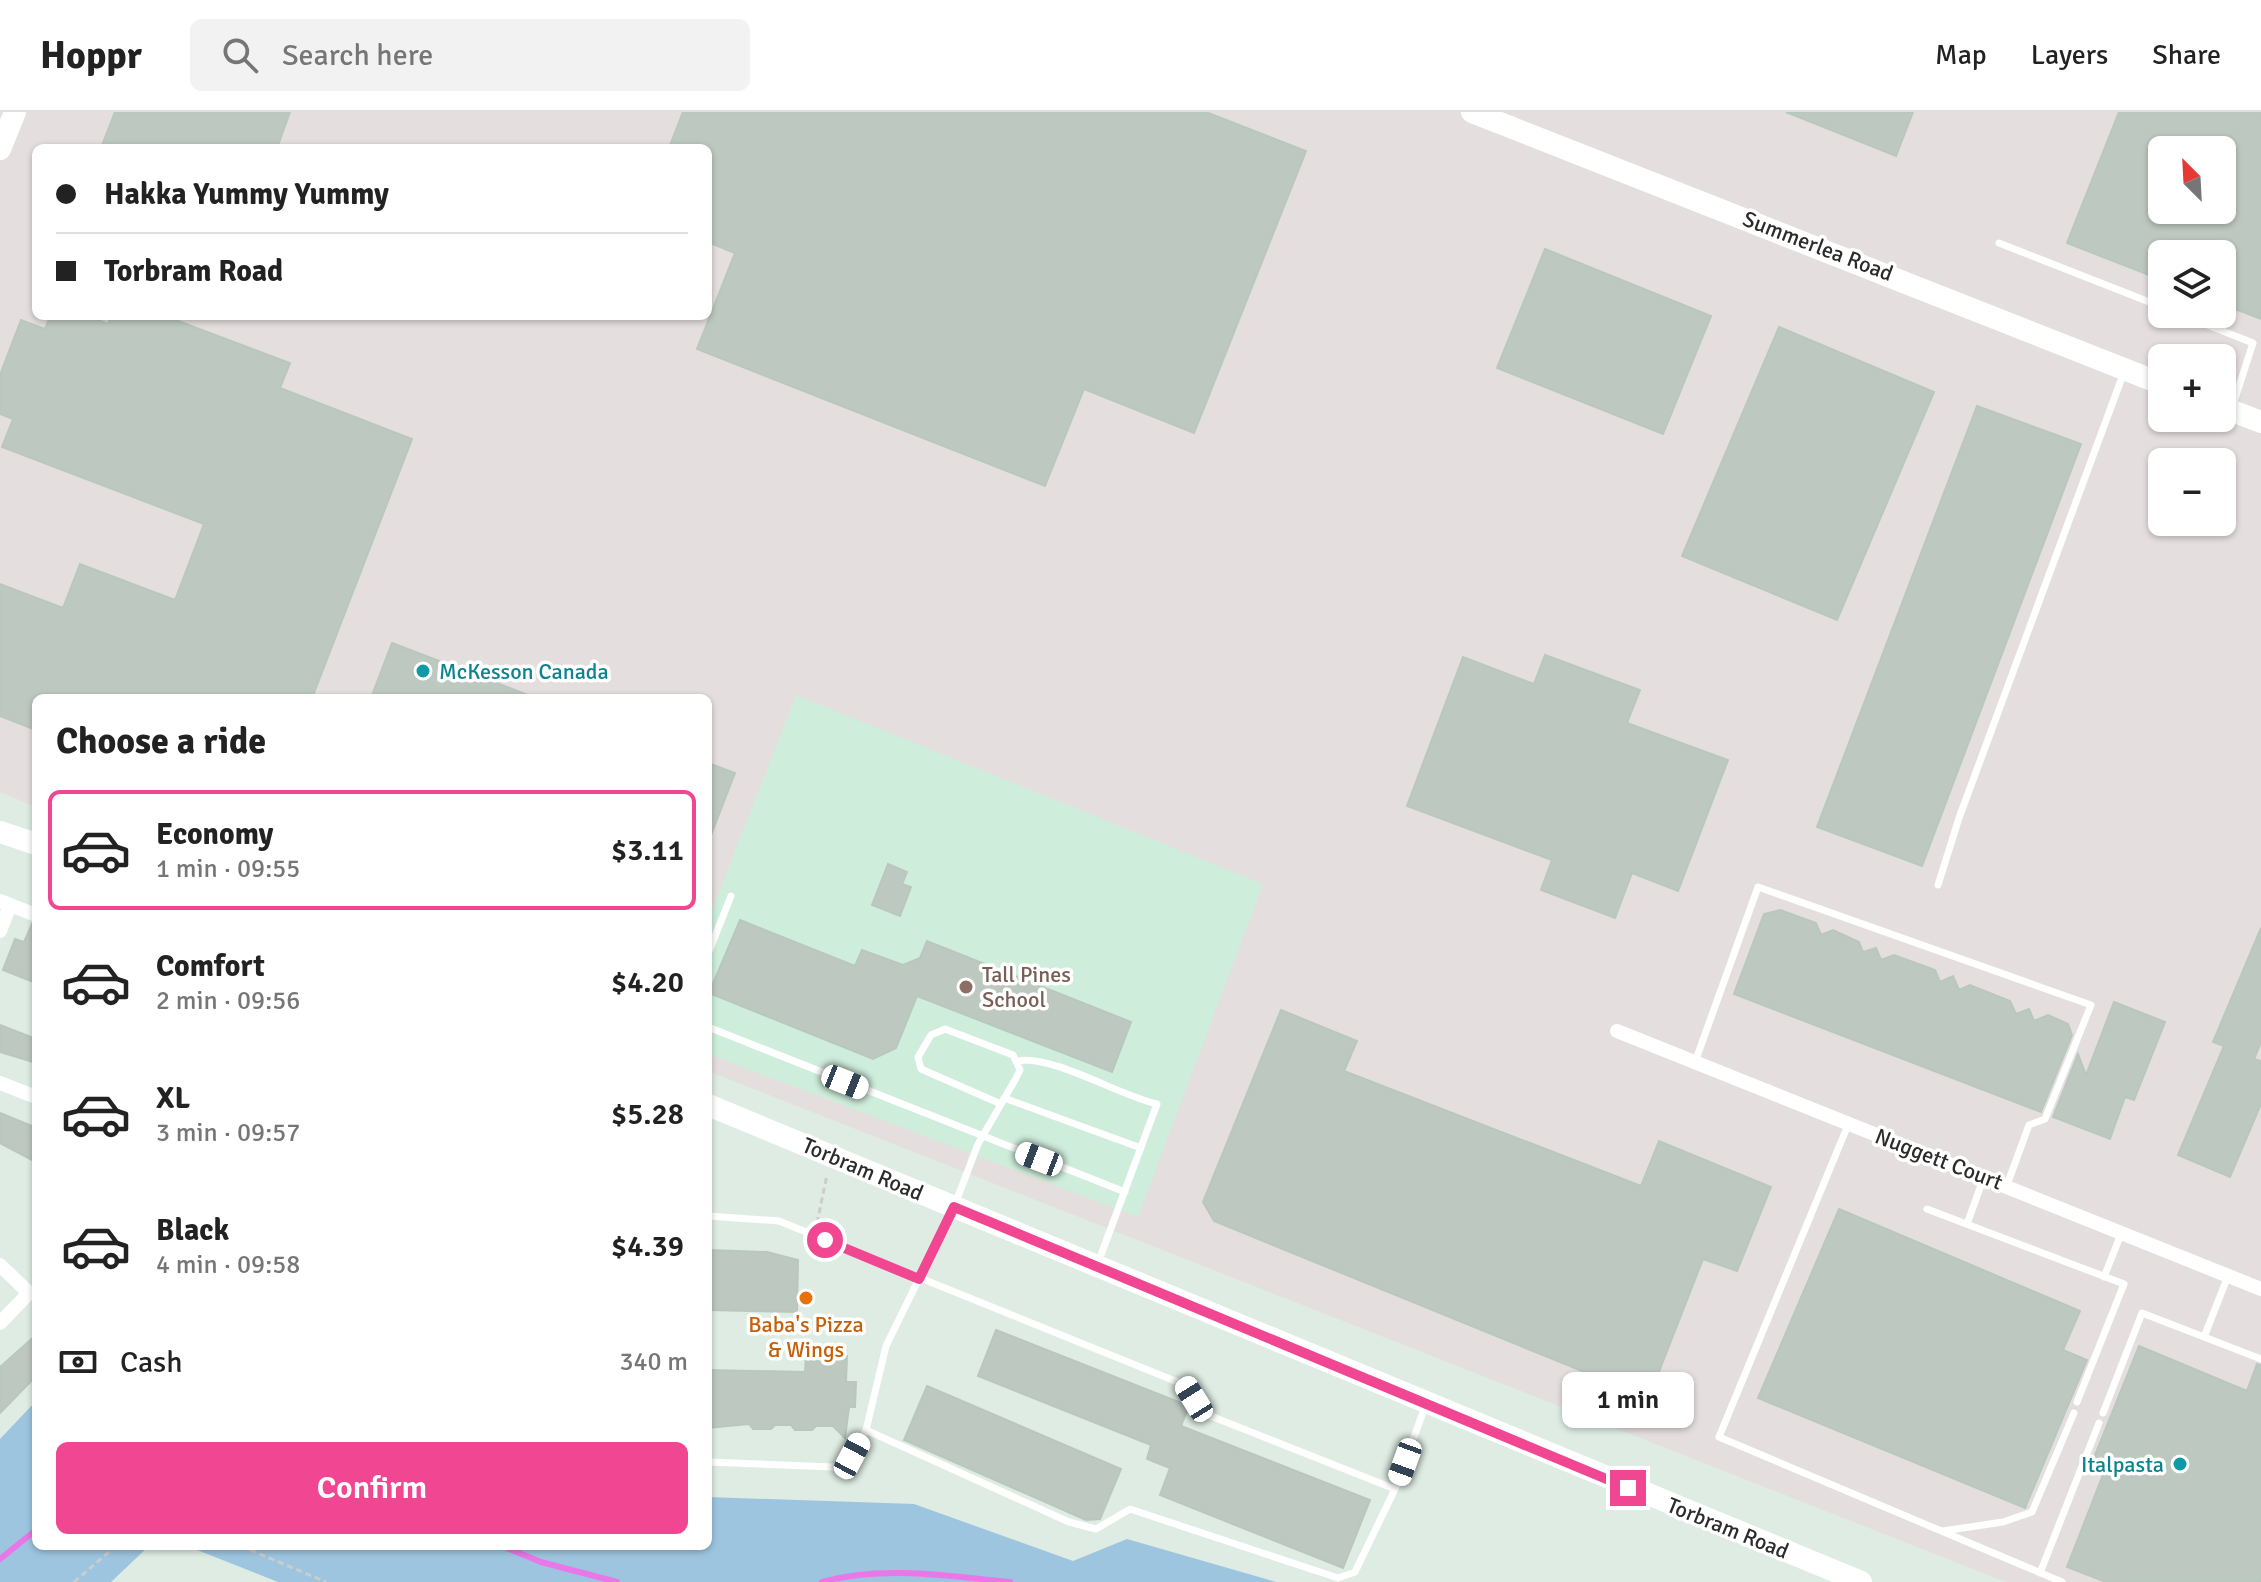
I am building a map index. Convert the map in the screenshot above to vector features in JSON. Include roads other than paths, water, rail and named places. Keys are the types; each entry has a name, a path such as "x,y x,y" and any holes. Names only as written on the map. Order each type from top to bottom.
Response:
{"main road":[{"name":"Summerlea Road","path":"1472,112 2148,379"},
{"path":"0,149 8,118"},
{"path":"2236,413 2261,422"},
{"path":"0,832 32,843"},
{"name":"Torbram Road","path":"712,1107 1861,1582"}],"street":[{"path":"0,931 5,903 32,913"},
{"name":"Nuggett Court","path":"1617,1031 2261,1289"},
{"path":"0,1083 32,1095"},
{"path":"0,1265 29,1293 0,1323"}],"lane":[{"path":"1999,243 2148,302"},
{"path":"2215,328 2253,343 2236,385"},
{"path":"1938,885 1959,818 2125,370"},
{"path":"1695,1062 1758,887 2091,1005 2045,1119 2029,1125 2007,1185"},
{"path":"712,944 731,896"},
{"path":"712,1029 1125,1192"},
{"path":"1097,1267 1125,1192 1141,1148 1157,1104 1137,1100 1037,1059 1018,1061 945,1029 931,1035 918,1057 921,1069 931,1076 1141,1148"},
{"path":"712,1462 834,1467 852,1456 866,1430 886,1346 954,1207 982,1137 1020,1070 1018,1061"},
{"path":"1849,1124 1719,1437 2062,1582"},
{"path":"1967,1224 1984,1177"},
{"path":"1927,1209 2124,1284 2077,1402"},
{"path":"712,1216 779,1221 1185,1385 1203,1413 1395,1489"},
{"path":"2104,1277 2121,1232"},
{"path":"2204,1337 2228,1276"},
{"path":"2103,1413 2142,1313 2261,1359"},
{"path":"866,1430 1069,1522 1096,1529 1130,1509 1338,1578 1355,1572 1395,1489 1426,1404"},
{"path":"1941,1532 2003,1522 2032,1512 2074,1413"},
{"path":"2040,1573 2099,1423"}],"waterway":[{"path":"0,1559 32,1533"},
{"path":"512,1550 541,1562 617,1582"},
{"path":"822,1582 891,1573 1010,1582"}],"place":[{"name":"McKesson Canada","path":"423,671"},
{"name":"Tall Pines School","path":"966,987"},
{"name":"Baba's Pizza & Wings","path":"806,1298"},
{"name":"Italpasta","path":"2180,1464"}]}
